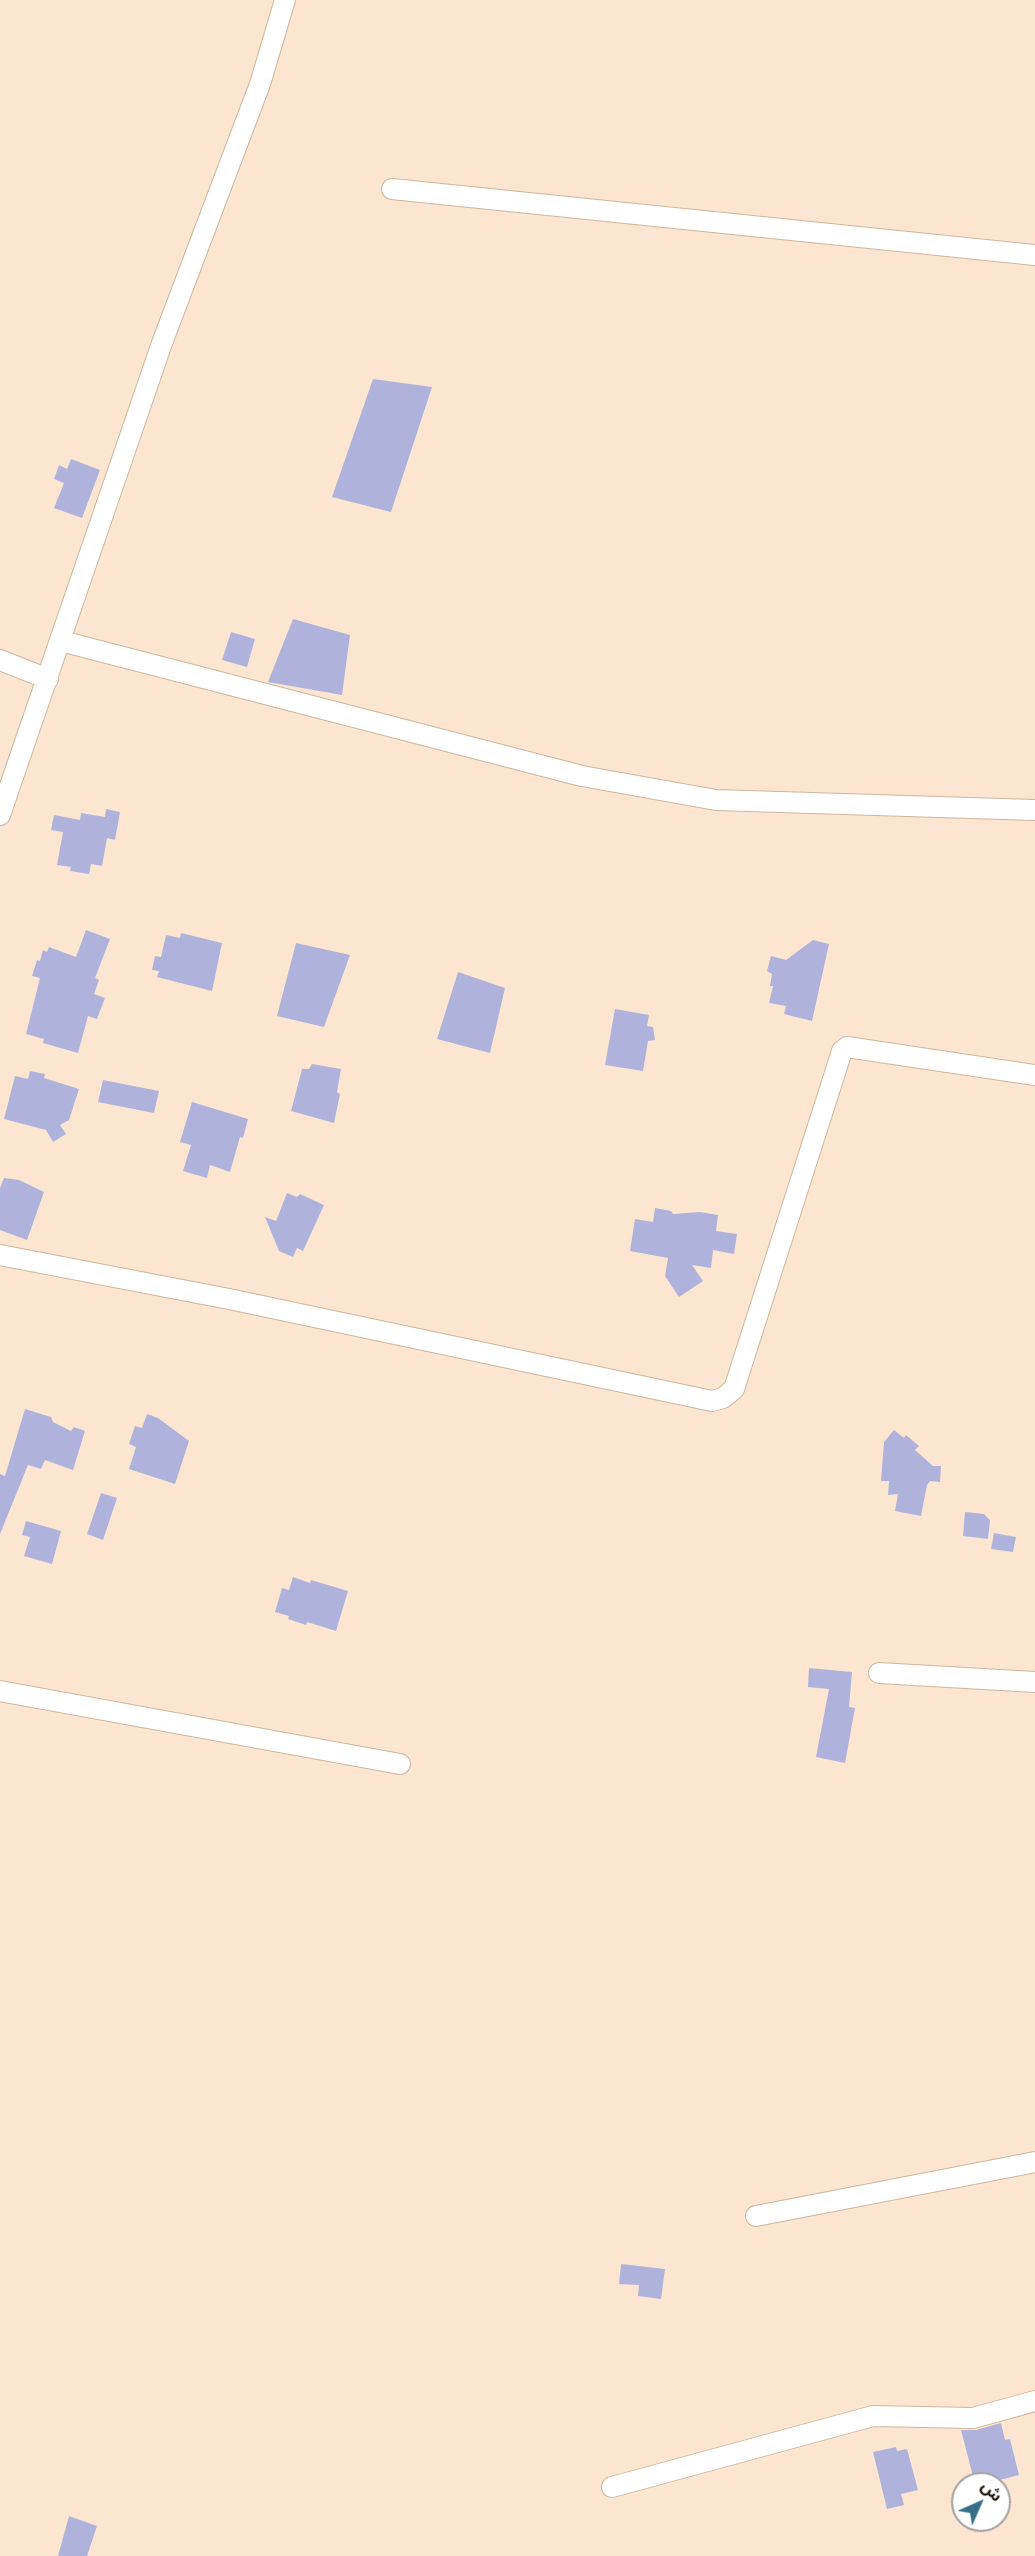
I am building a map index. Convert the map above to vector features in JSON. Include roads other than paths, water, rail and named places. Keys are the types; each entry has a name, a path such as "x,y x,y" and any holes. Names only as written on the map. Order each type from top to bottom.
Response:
{"street":[{"path":"0,815 162,344 260,84 285,0"},
{"path":"392,189 1035,255"},
{"path":"61,641 582,776 716,800 1035,810"},
{"path":"0,660 48,679"},
{"path":"0,1255 229,1299 712,1401 723,1398 734,1389 842,1051 847,1047 1035,1075"},
{"path":"879,1673 1035,1682"},
{"path":"0,1691 400,1764"},
{"path":"756,2216 1035,2162"},
{"path":"612,2487 873,2415 973,2418 1035,2401"}]}
